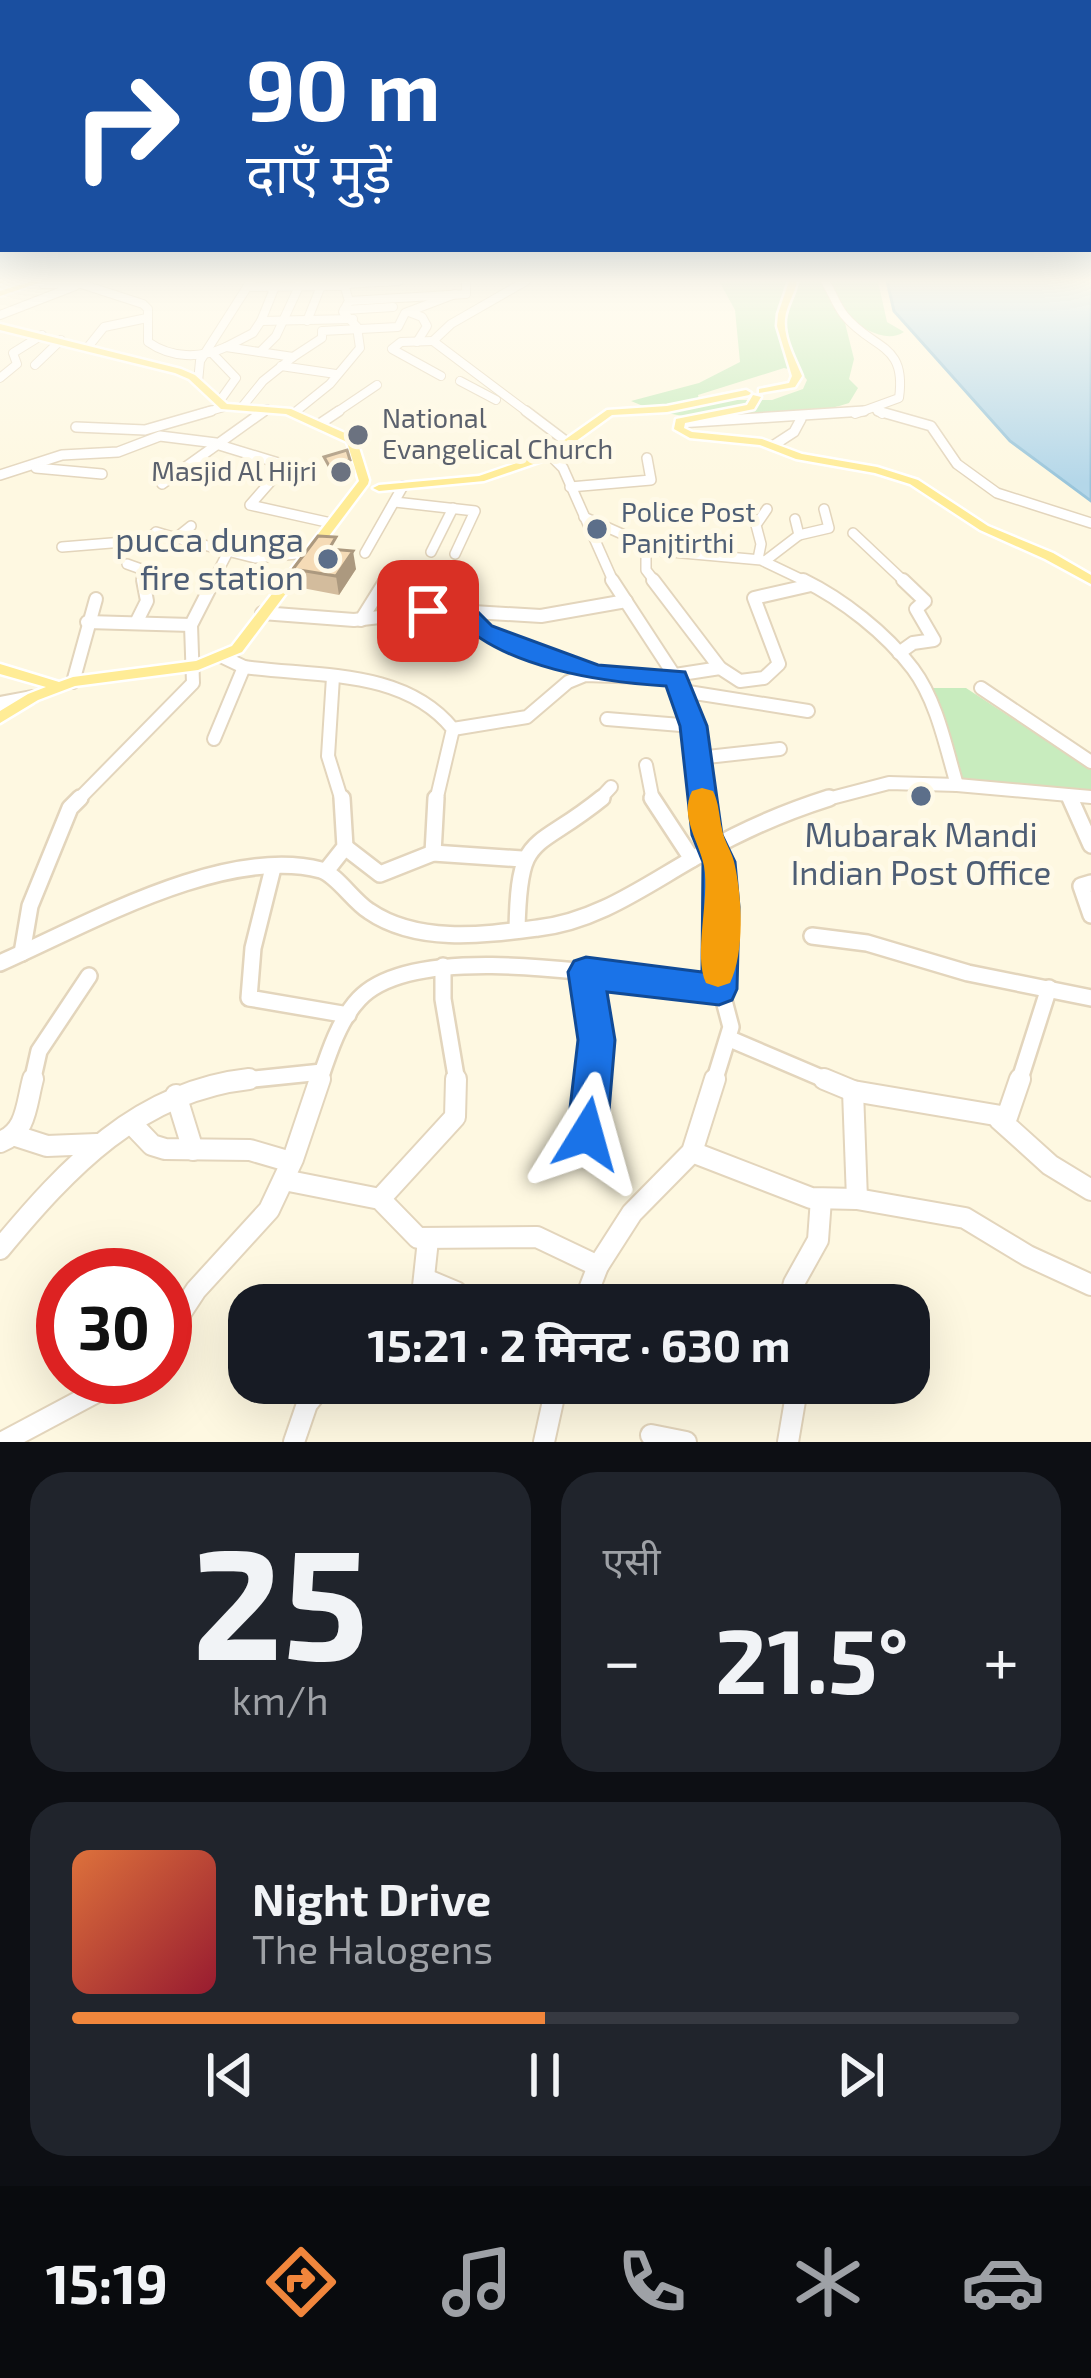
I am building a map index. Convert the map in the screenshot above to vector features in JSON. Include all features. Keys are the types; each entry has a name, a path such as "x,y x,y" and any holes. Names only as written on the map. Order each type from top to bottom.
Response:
{"main road":[{"path":"93,348 168,369 198,382 222,404 294,413 322,423 350,437 358,464 374,483"},
{"path":"0,715 6,701 64,683 223,658 243,640 351,499 374,483 409,485 480,478 550,455 610,412 667,409 792,385 797,376 785,348"},
{"path":"756,394 751,407 679,423 681,431 774,445 800,457 877,470 914,482 984,528 1091,580"},
{"path":"192,665 243,640"},
{"path":"0,670 64,683"},
{"path":"0,715 64,683"}],"street":[{"path":"0,378 17,364 13,353 21,348"},
{"path":"35,365 52,348"},
{"path":"76,427 110,432 157,428 222,404 236,378 206,357 159,348"},
{"path":"198,382 211,348"},
{"path":"168,369 223,348"},
{"path":"235,348 293,356"},
{"path":"260,352 263,348"},
{"path":"242,407 281,366 310,348"},
{"path":"294,413 328,392 358,348"},
{"path":"394,348 441,376"},
{"path":"442,348 567,442"},
{"path":"679,423 801,419 876,409 896,401 901,393 890,348"},
{"path":"281,366 336,374"},
{"path":"460,382 515,406"},
{"path":"322,423 377,386"},
{"path":"162,484 267,409"},
{"path":"876,409 885,416 931,426 946,453 999,492 1025,505 1062,509 1091,523"},
{"path":"774,445 801,419"},
{"path":"110,432 104,442 118,452"},
{"path":"0,475 62,455 118,452 160,436 216,444 285,465 250,505 331,523"},
{"path":"550,455 563,468 602,565 678,682 693,726 707,835 715,848 723,907 719,989 730,1039 692,1152 638,1205 591,1284"},
{"path":"570,488 651,480 646,458"},
{"path":"23,468 102,474"},
{"path":"364,553 409,485"},
{"path":"395,502 476,512 455,554"},
{"path":"431,552 453,508"},
{"path":"761,560 756,525 767,509"},
{"path":"761,560 799,535 829,528 824,509"},
{"path":"584,517 646,546 692,556 761,560 836,596 914,670 937,718 957,785"},
{"path":"795,519 799,535"},
{"path":"176,538 191,526"},
{"path":"62,547 148,540 159,532 256,558 308,553"},
{"path":"853,533 925,601 916,609 934,640 913,643 899,653"},
{"path":"646,546 646,570 720,668 745,682 776,669 776,651 754,598 812,585"},
{"path":"22,953 30,906 63,819 88,787 186,693 192,665 191,625 228,552"},
{"path":"127,564 141,569 146,592 137,621"},
{"path":"361,620 394,567"},
{"path":"382,619 412,572 440,610"},
{"path":"64,683 96,599"},
{"path":"262,613 361,620 440,610 549,615 626,601"},
{"path":"464,612 484,632 595,673 678,682 808,711"},
{"path":"87,622 191,625"},
{"path":"223,658 244,668 333,677 426,700 443,711 453,729 437,787 433,854"},
{"path":"214,740 244,668"},
{"path":"678,682 720,668"},
{"path":"453,729 527,718 568,682 595,673"},
{"path":"326,871 345,847 342,797 328,755 333,677"},
{"path":"982,688 1091,762"},
{"path":"6,701 33,697"},
{"path":"607,719 693,726"},
{"path":"698,758 715,760 755,749 780,749"},
{"path":"646,765 652,803 692,860"},
{"path":"0,963 203,881 273,868 326,871 353,902 390,926 440,935 517,930 572,922 649,888 715,848 866,787 905,781 1091,797"},
{"path":"517,930 522,859 537,840 592,810 611,787"},
{"path":"1069,796 1091,844"},
{"path":"345,847 383,874 433,854 522,859"},
{"path":"273,868 265,910 252,937 249,998 348,1015"},
{"path":"1091,883 1082,886 1091,915"},
{"path":"812,936 867,943 968,973 1091,998"},
{"path":"192,1295 263,1219 288,1171 322,1072 348,1015 364,990 378,981 408,968 443,966 586,972 663,986 719,989"},
{"path":"380,1199 455,1118 458,1084 442,999 443,966"},
{"path":"586,972 597,1040 587,1137"},
{"path":"88,976 39,1051 8,1139 47,1146 100,1144"},
{"path":"999,1119 1013,1112 1048,988"},
{"path":"730,1039 853,1090 999,1119 1050,1165 1091,1190"},
{"path":"0,1249 63,1175 100,1144 176,1095 199,1087 322,1072"},
{"path":"853,1090 857,1199"},
{"path":"176,1095 194,1150"},
{"path":"131,1123 152,1145 250,1150 288,1171 380,1199 411,1234 428,1240 537,1237 598,1266"},
{"path":"692,1152 821,1199 857,1199 965,1218 1028,1256 1091,1285"},
{"path":"793,1284 818,1240 821,1199"},
{"path":"423,1284 428,1240"},
{"path":"424,1279 436,1284"},
{"path":"3,1442 74,1404"},
{"path":"294,1442 307,1404"},
{"path":"544,1442 552,1404"},
{"path":"788,1442 794,1404"},
{"path":"651,1435 686,1442"}],"green space":[{"path":"739,348 851,348 849,379 858,388 849,403 769,419 682,416 631,401 699,383 740,362","holes":["784,368 801,372 807,380 803,389 772,400 699,400 698,395"]},
{"path":"930,688 966,688 1091,770 1091,793 961,784"}],"water":[{"path":"927,348 1091,348 1091,501 1010,441"}],"building":[{"path":"347,450 350,460 329,466 324,457"},
{"path":"318,536 336,537 329,549 353,551 336,576 293,569"}],"slow traffic":[{"path":"702,799 707,835 719,862 723,907 718,972"}],"place":[{"name":"National Evangelical Church","path":"358,435"},
{"name":"Masjid Al Hijri","path":"341,472"},
{"name":"Police Post Panjtirthi","path":"597,529"},
{"name":"pucca dunga fire station","path":"328,559"},
{"name":"Mubarak Mandi Indian Post Office","path":"921,796"}],"route":[{"path":"428,611 464,612 484,632 595,673 676,678 693,726 707,835 719,862 723,907 719,989 663,986 586,972 597,1040 587,1134"}]}
